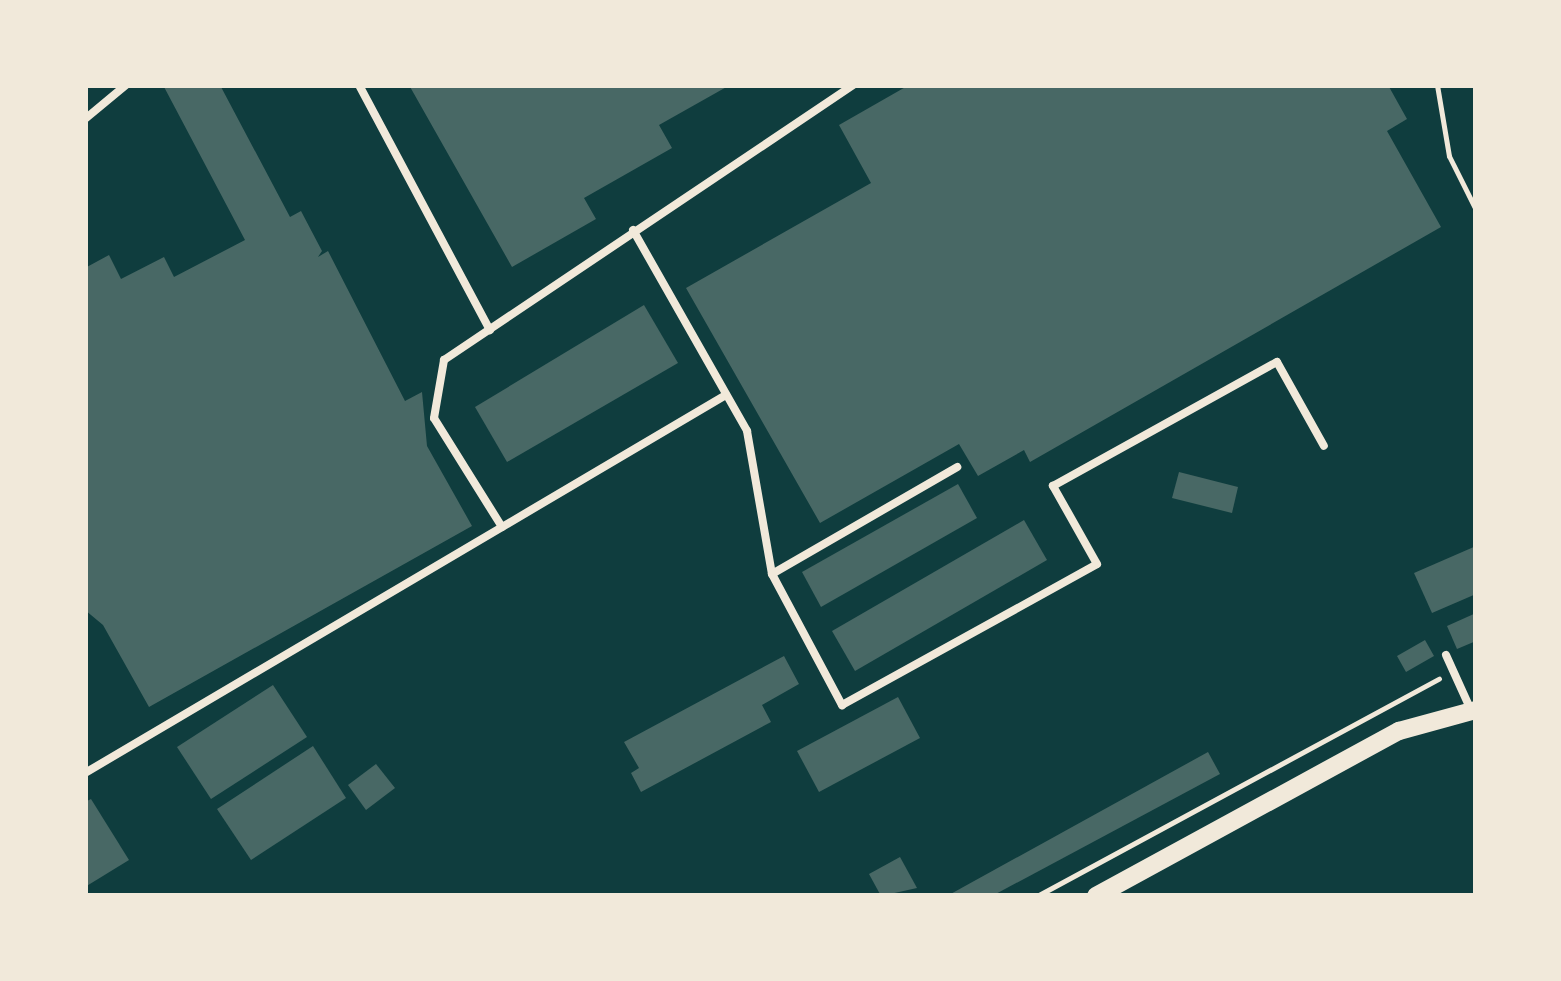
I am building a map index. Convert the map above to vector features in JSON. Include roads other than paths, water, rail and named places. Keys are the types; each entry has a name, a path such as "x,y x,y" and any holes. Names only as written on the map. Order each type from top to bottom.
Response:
{"street":[{"path":"1096,896 1399,731 1473,709"}],"lane":[{"path":"85,119 126,85"},
{"path":"359,85 490,330"},
{"path":"502,527 434,418 444,360 854,85"},
{"path":"633,230 754,452 772,574 842,705 1098,564 1053,486 1278,362 1324,446"},
{"path":"85,773 726,395"},
{"path":"772,574 958,466"},
{"path":"1446,654 1473,709"}]}
